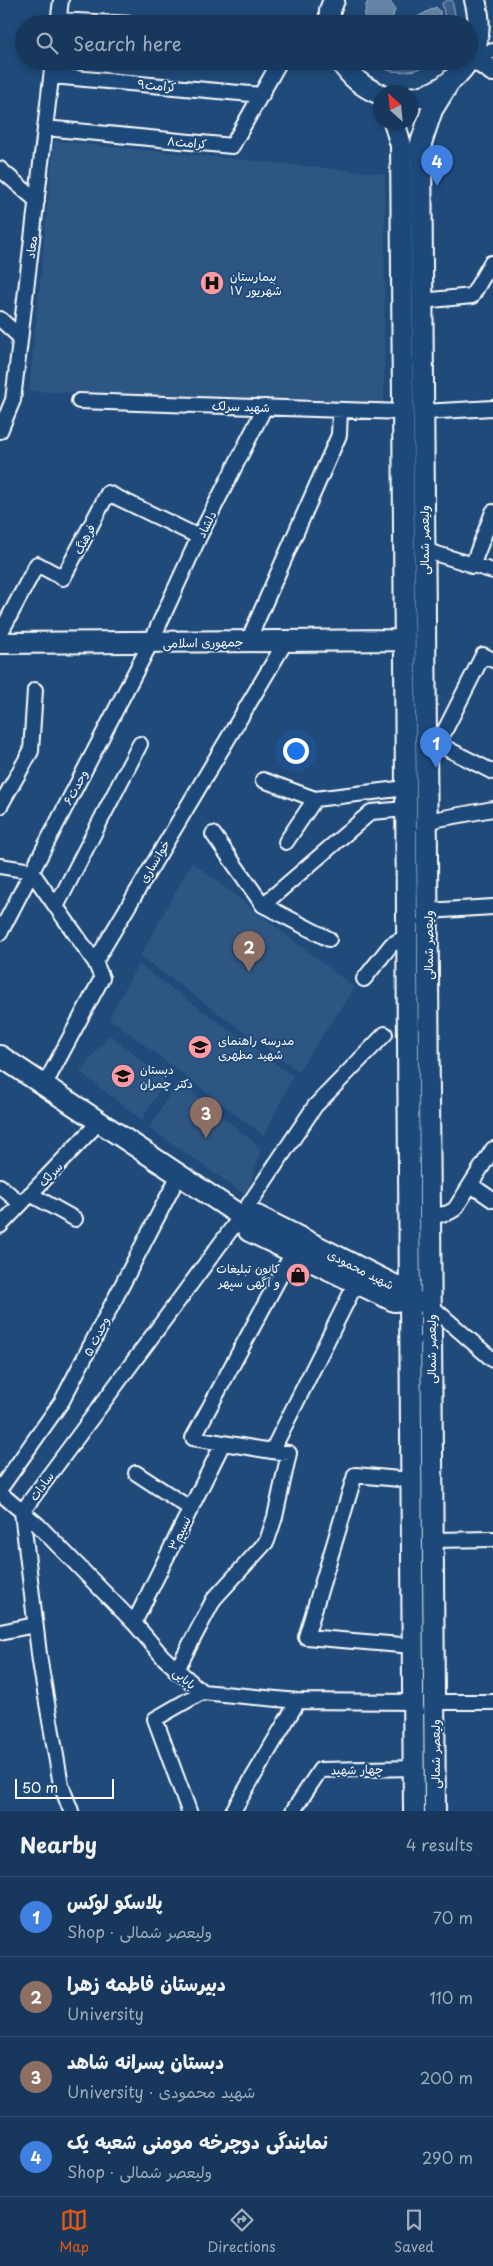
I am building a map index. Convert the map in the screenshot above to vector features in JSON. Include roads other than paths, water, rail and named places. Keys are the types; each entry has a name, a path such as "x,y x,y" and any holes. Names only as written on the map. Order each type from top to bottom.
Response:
{"main road":[{"path":"330,15 334,0"},
{"path":"475,0 478,12 478,35"},
{"path":"478,63 493,71"},
{"path":"346,70 350,76 373,92"},
{"path":"418,96 431,93 448,84 462,70"},
{"name":"ولیعصر شمالی","path":"435,1811 427,821 432,738 424,550 421,143 432,110 448,84"},
{"name":"ولیعصر شمالی","path":"396,130 401,145 414,1811"},
{"name":"جمهوری اسلامی","path":"0,643 405,640"},
{"name":"شهید محمودی","path":"0,1056 241,1216 249,1231 394,1301 410,1299"},
{"name":"شهید محمودی","path":"241,1216 256,1216 398,1287 410,1299"},
{"path":"410,1299 431,1306"}],"street":[{"path":"59,15 61,0"},
{"path":"478,56 493,51"},
{"name":"معاد","path":"0,431 13,400 52,70"},
{"name":"کرامت۸","path":"45,128 232,146 275,70"},
{"name":"کرامت۹","path":"52,76 262,95"},
{"path":"0,169 36,201"},
{"path":"422,301 472,296 491,263"},
{"path":"0,319 20,337"},
{"name":"شهید سرلک","path":"79,401 403,412"},
{"name":"دلشاد","path":"151,642 199,538 265,407"},
{"path":"423,412 493,408"},
{"path":"248,641 338,435 340,410"},
{"name":"فرهنگ","path":"0,634 37,564 63,578 108,493 199,538"},
{"path":"472,566 493,512"},
{"path":"424,550 493,571"},
{"name":"خوانساری","path":"95,962 286,641"},
{"name":"وحدت۶","path":"0,932 151,642"},
{"path":"493,660 483,655 432,738 493,772"},
{"path":"0,806 31,751 35,690"},
{"path":"56,907 140,744"},
{"path":"263,780 316,799 406,788"},
{"path":"286,842 316,799"},
{"path":"263,905 371,812 406,809"},
{"path":"427,821 493,809"},
{"path":"213,834 263,905 329,939"},
{"path":"0,866 31,871 95,962 102,978 44,1086"},
{"path":"428,911 493,907"},
{"path":"364,979 391,945 398,941 407,941"},
{"name":"سادات","path":"71,1811 61,1785 35,1625 22,1512 241,1216 315,1106 385,1034"},
{"name":"سرلک","path":"0,1226 99,1122"},
{"path":"430,1217 456,1209 493,1149"},
{"name":"وحدت ۵","path":"0,1491 62,1401 179,1175"},
{"path":"471,1185 493,1200"},
{"path":"0,1186 75,1220"},
{"path":"176,1671 214,1599 267,1541 275,1517 288,1453 193,1438 293,1252"},
{"path":"272,1451 356,1283"},
{"path":"431,1306 493,1360"},
{"name":"نسیم۳","path":"134,1623 223,1443"},
{"path":"136,1473 191,1508"},
{"path":"411,1480 355,1475 306,1638 413,1646"},
{"name":"بابایی","path":"0,1491 38,1525 134,1623 176,1671 202,1692 298,1701 413,1702"},
{"path":"433,1540 493,1539"},
{"path":"0,1632 35,1625"},
{"path":"189,1811 155,1719 202,1692"},
{"path":"233,1811 298,1701"},
{"path":"434,1702 493,1702"},
{"name":"چهار شهید","path":"293,1811 320,1770 414,1768"}],"place":[{"name":"نمایندگی دوچرخه مومنی شعبه یک","path":"437,186"},
{"name":"بیمارستان ۱۷ شهریور","path":"212,283"},
{"name":"پلاسکو لوکس","path":"436,768"},
{"name":"دبیرستان فاطمه زهرا","path":"249,972"},
{"name":"مدرسه راهنمای شهید مطهری","path":"200,1047"},
{"name":"دبستان دکتر چمران","path":"123,1076"},
{"name":"دبستان پسرانه شاهد","path":"206,1138"},
{"name":"کانون تبلیغات و آگهی سپهر","path":"298,1275"}]}
